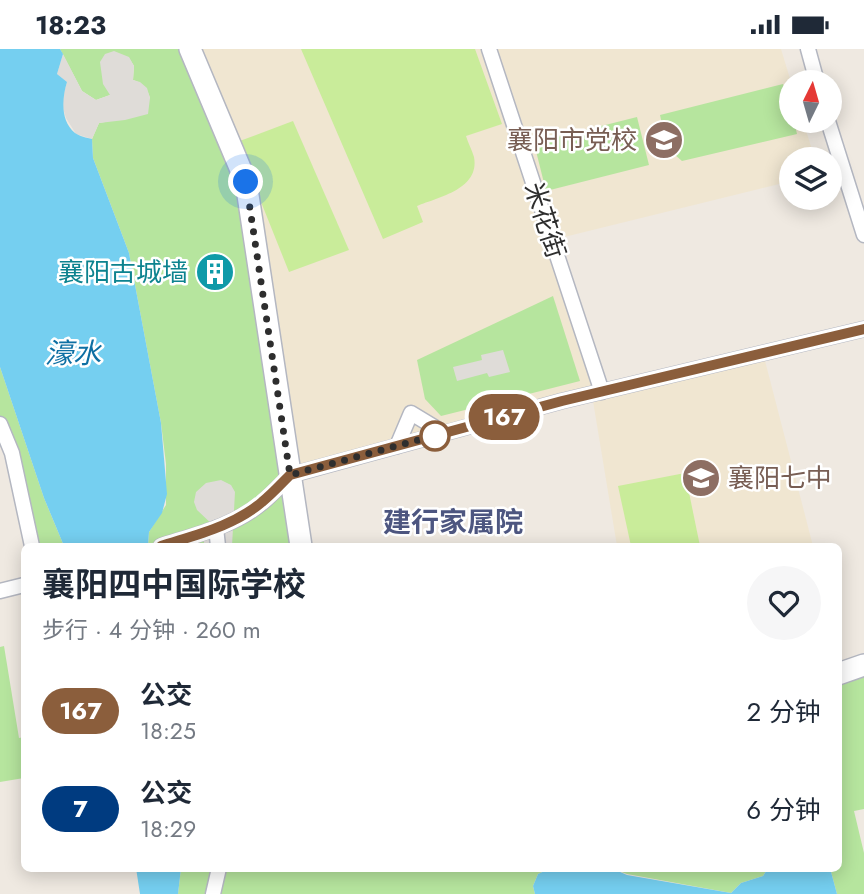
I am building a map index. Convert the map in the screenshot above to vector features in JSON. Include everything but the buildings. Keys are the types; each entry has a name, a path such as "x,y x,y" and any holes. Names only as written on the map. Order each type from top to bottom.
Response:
{"street":[{"path":"190,49 246,182 301,543"},
{"name":"米花街","path":"489,49 602,392"},
{"path":"808,49 814,70"},
{"path":"832,133 864,235"},
{"path":"170,543 216,528 261,504 290,475 602,392 864,329"},
{"path":"397,446 411,413 444,433"},
{"path":"0,424 12,453 31,543"},
{"path":"216,528 218,543"},
{"path":"0,591 21,586"},
{"path":"842,673 864,665"},
{"path":"213,894 218,872"}],"shaded area":[{"path":"190,49 781,49 787,70 779,70 779,133 807,133 811,147 779,147 779,184 552,240 602,392 763,353 812,543 617,543 592,395 291,475"},
{"path":"114,51 129,57 134,66 133,80 147,88 150,98 148,114 99,123 92,139 76,134 63,108 67,82 57,74 63,54 82,91 96,100 110,95 103,84 100,62 105,54"},
{"path":"503,350 510,372 489,377 487,373 457,381 453,367 482,360 481,355"},
{"path":"221,480 231,485 235,492 232,543 204,543 201,533 216,528 197,510 194,502 196,492 206,483"}],"green space":[{"path":"60,49 190,49 246,182 301,543 148,543 149,532 166,505 166,464 161,423 129,253 93,158 92,139 99,123 150,98 144,86 133,80 134,66 129,58 110,95 96,100 82,91"},
{"path":"301,49 475,49 502,124 466,136 474,157 474,168 471,177 464,184 446,195 417,206 423,222 383,239"},
{"path":"779,85 779,133 797,134 682,161 667,148 660,115"},
{"path":"637,117 649,165 546,191 534,143"},
{"path":"293,121 349,250 289,272 237,142"},
{"path":"553,296 580,381 441,416 425,399 417,360"},
{"path":"0,367 44,498 63,543 37,543 0,428"},
{"path":"685,473 699,543 630,543 618,486"},
{"path":"4,646 21,738 21,778 0,782 0,647"},
{"path":"864,657 864,809 854,811 864,853 864,894 837,894 831,872 842,872 842,663"},
{"path":"181,872 542,872 538,874 533,886 535,894 178,894"},
{"path":"622,872 766,872 763,876 741,883 731,893"}],"water":[{"name":"濠水","path":"0,49 60,49 63,54 57,74 67,82 63,102 67,122 75,133 92,139 93,158 129,253 161,423 167,494 162,513 149,532 148,543 63,543 44,498 0,367"},
{"path":"137,872 181,872 178,894 140,894"},
{"path":"620,872 731,893 741,883 763,876 766,872 831,872 837,894 535,894 533,886 538,874"}],"bus line":[{"name":"167","path":"170,543 216,528 261,504 290,475 562,401 864,329"}],"place":[{"name":"襄阳市党校","path":"664,140"},
{"name":"襄阳古城墙","path":"215,272"},
{"name":"襄阳七中","path":"701,478"}],"district":[{"name":"建行家属院","path":"453,522"}],"route":[{"path":"246,182 290,475 444,433 435,436"}]}
